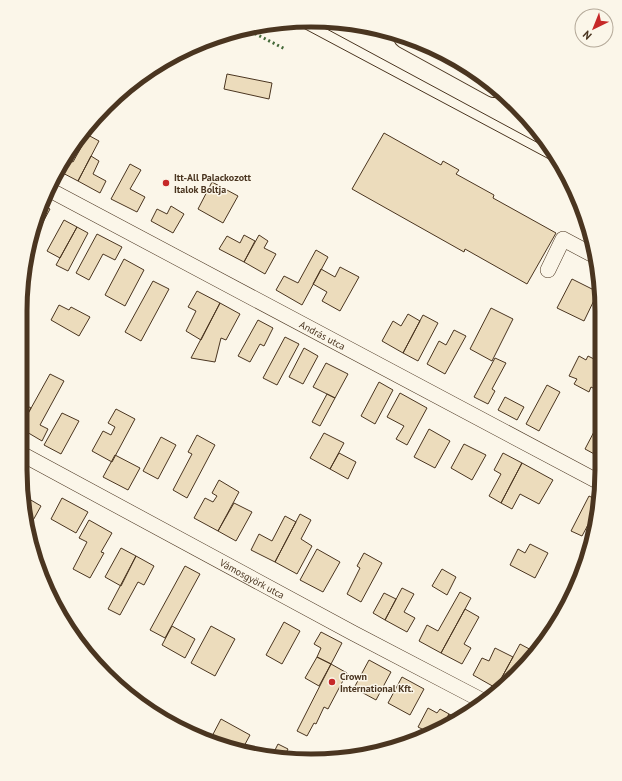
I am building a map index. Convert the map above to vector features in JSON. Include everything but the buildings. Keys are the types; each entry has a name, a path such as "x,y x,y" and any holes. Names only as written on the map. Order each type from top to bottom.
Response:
{"street":[{"name":"András utca","path":"53,192 594,480"},
{"path":"548,270 563,239 589,253"},
{"name":"Vámosgyörk utca","path":"27,457 353,633 479,699"}],"tram line":[{"path":"302,27 552,160"},
{"path":"324,28 541,144"}],"hedge":[{"path":"253,33 285,49"}],"place":[{"name":"Itt-All Palackozott Italok Boltja","path":"166,183"},
{"name":"Crown International Kft.","path":"332,682"}]}
